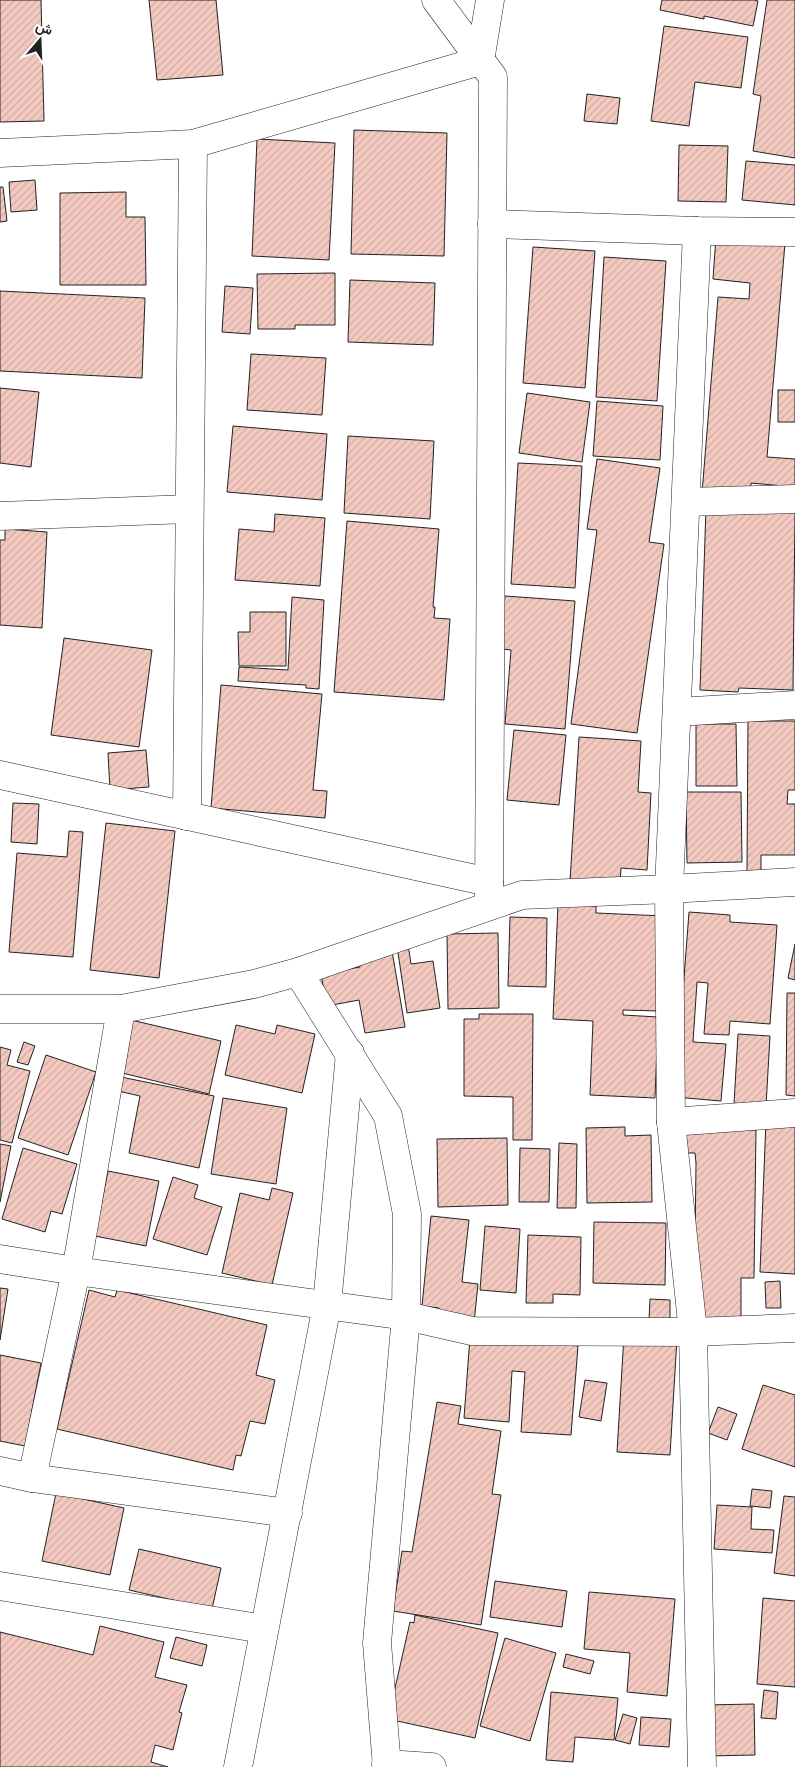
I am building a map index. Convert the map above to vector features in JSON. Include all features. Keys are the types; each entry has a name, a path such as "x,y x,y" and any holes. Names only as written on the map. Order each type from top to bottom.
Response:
{"street":[{"path":"436,0 493,77 489,894"},
{"path":"480,61 490,0"},
{"path":"0,153 193,144 480,61"},
{"path":"187,816 193,144"},
{"path":"492,224 697,231 795,232"},
{"path":"697,231 669,889 672,1122 693,1332 702,1767"},
{"path":"686,502 795,499"},
{"path":"0,516 189,509"},
{"path":"677,712 795,705"},
{"path":"0,775 187,816 489,894 522,895 795,882"},
{"path":"0,1009 121,1008 254,984 298,972 489,894"},
{"path":"298,972 350,1052 388,1116 408,1214 406,1316 377,1643 387,1765 432,1767"},
{"path":"32,1478 76,1271 121,1008"},
{"path":"238,1767 327,1305 350,1052"},
{"path":"672,1122 795,1113"},
{"path":"0,1259 406,1316 472,1331 693,1332 795,1328"},
{"path":"0,1471 32,1478 288,1513"},
{"path":"0,1586 264,1629"}],"building":[{"path":"0,0 41,0 44,121 0,122"},
{"path":"149,0 216,0 223,75 157,80"},
{"path":"662,0 758,1 753,26 704,16 704,19 660,10"},
{"path":"767,0 795,0 795,158 753,151 761,96 753,94"},
{"path":"664,26 748,37 741,88 695,82 689,126 651,121"},
{"path":"587,94 620,98 617,124 584,121"},
{"path":"354,130 447,133 444,256 351,254"},
{"path":"257,139 335,143 329,260 252,256"},
{"path":"679,145 728,146 726,202 678,201"},
{"path":"746,161 795,165 795,205 742,200"},
{"path":"35,180 37,210 11,212 9,182"},
{"path":"0,187 3,187 7,221 0,222"},
{"path":"126,192 126,217 145,217 146,285 60,285 60,193"},
{"path":"716,237 785,243 767,457 795,459 795,487 751,483 750,497 702,493 718,297 749,299 750,283 713,279"},
{"path":"533,247 595,251 585,388 523,383"},
{"path":"604,257 666,261 657,401 596,397"},
{"path":"335,273 335,325 295,325 295,329 258,329 257,274"},
{"path":"350,280 435,283 433,345 348,342"},
{"path":"225,286 253,288 250,334 222,332"},
{"path":"0,291 145,298 142,378 0,371"},
{"path":"251,354 326,358 322,415 247,410"},
{"path":"0,388 39,392 31,467 0,463"},
{"path":"778,390 795,390 795,422 778,422"},
{"path":"527,393 590,402 582,462 519,453"},
{"path":"597,401 663,406 660,460 593,456"},
{"path":"233,426 327,434 322,500 227,492"},
{"path":"348,436 434,441 430,519 344,513"},
{"path":"597,459 660,468 649,542 664,544 637,733 571,724 597,530 587,529"},
{"path":"518,463 582,466 575,588 511,584"},
{"path":"706,507 795,511 793,690 739,688 738,692 700,690"},
{"path":"275,514 325,518 320,586 235,580 239,529 274,532"},
{"path":"347,521 439,529 433,607 435,607 434,618 450,619 444,700 334,692"},
{"path":"5,529 47,532 42,628 0,625 0,540 5,540"},
{"path":"505,596 575,601 565,729 505,724 511,650 501,649"},
{"path":"292,597 324,600 319,689 306,688 306,685 238,681 239,667 288,670"},
{"path":"250,612 286,612 286,666 239,666 238,632 250,632"},
{"path":"64,638 152,650 139,747 51,735"},
{"path":"221,685 322,694 313,790 327,791 325,818 211,808"},
{"path":"748,721 795,721 795,790 788,790 787,804 795,804 795,855 761,855 761,872 747,871"},
{"path":"696,724 736,724 737,786 696,786"},
{"path":"514,730 566,735 559,805 507,800"},
{"path":"579,737 641,741 638,792 651,793 647,870 621,868 620,884 570,881"},
{"path":"146,750 149,787 110,790 108,753"},
{"path":"686,792 741,792 742,862 687,863"},
{"path":"13,803 39,804 37,844 11,842"},
{"path":"106,823 175,831 159,978 90,970"},
{"path":"69,831 83,832 73,957 9,952 17,853 67,857"},
{"path":"558,904 596,906 596,913 664,916 659,1011 623,1010 623,1015 658,1017 655,1098 590,1095 593,1021 553,1019"},
{"path":"689,912 730,915 730,922 777,925 770,1024 730,1021 729,1035 704,1034 708,983 697,982 693,1042 726,1044 721,1101 675,1097"},
{"path":"510,917 547,918 546,987 508,986"},
{"path":"498,933 499,1008 448,1009 447,934"},
{"path":"408,944 411,964 433,961 440,1008 407,1013 397,946"},
{"path":"795,944 795,980 788,978"},
{"path":"392,951 405,1027 365,1033 359,1000 327,1006 321,974 360,967 358,957"},
{"path":"787,993 795,993 795,1096 786,1095"},
{"path":"479,1014 533,1014 532,1140 513,1140 513,1097 464,1096 464,1019 479,1019"},
{"path":"131,1020 221,1041 209,1094 118,1072"},
{"path":"236,1025 275,1034 277,1025 315,1034 302,1093 225,1075"},
{"path":"738,1034 770,1036 766,1106 734,1104"},
{"path":"24,1042 35,1046 28,1065 17,1062"},
{"path":"0,1047 11,1050 7,1065 30,1071 12,1143 0,1140"},
{"path":"46,1055 96,1072 68,1155 18,1138"},
{"path":"121,1077 214,1096 199,1168 129,1153 140,1096 118,1091"},
{"path":"223,1098 287,1108 276,1184 211,1174"},
{"path":"766,1120 795,1122 795,1274 760,1272"},
{"path":"625,1127 625,1136 651,1135 652,1202 587,1203 586,1128"},
{"path":"682,1129 756,1130 754,1278 741,1278 741,1323 694,1322 696,1163 695,1153 681,1153"},
{"path":"507,1138 508,1205 438,1207 437,1139"},
{"path":"559,1143 577,1144 576,1208 557,1208"},
{"path":"0,1144 11,1146 0,1202"},
{"path":"23,1148 77,1164 62,1214 51,1211 45,1232 2,1219"},
{"path":"520,1148 550,1149 549,1202 519,1202"},
{"path":"108,1171 159,1181 146,1246 95,1236"},
{"path":"173,1177 198,1185 194,1198 222,1207 207,1255 153,1239"},
{"path":"272,1188 293,1193 272,1285 222,1273 240,1193 269,1200"},
{"path":"431,1216 469,1220 462,1282 478,1284 474,1323 438,1319 439,1308 422,1306"},
{"path":"594,1222 666,1223 665,1285 593,1283"},
{"path":"485,1226 520,1229 516,1293 480,1290"},
{"path":"528,1235 581,1237 580,1295 553,1294 553,1303 526,1303"},
{"path":"780,1281 781,1308 766,1308 765,1282"},
{"path":"0,1288 8,1289 0,1340"},
{"path":"89,1290 115,1297 117,1290 267,1325 256,1375 275,1380 265,1424 250,1421 241,1456 236,1455 233,1470 57,1429"},
{"path":"650,1299 670,1300 670,1320 649,1320"},
{"path":"624,1335 677,1338 670,1455 617,1452"},
{"path":"470,1337 578,1346 571,1435 521,1432 525,1372 512,1371 509,1422 464,1418"},
{"path":"0,1355 41,1363 25,1446 0,1441"},
{"path":"585,1380 607,1383 601,1421 579,1417"},
{"path":"763,1385 795,1395 795,1467 742,1449"},
{"path":"437,1402 461,1406 458,1424 501,1431 492,1494 501,1495 481,1625 393,1611 402,1551 412,1552"},
{"path":"718,1407 737,1414 727,1440 708,1433"},
{"path":"752,1489 772,1491 770,1508 750,1506"},
{"path":"56,1493 124,1508 110,1575 42,1561"},
{"path":"784,1496 795,1497 795,1576 774,1573"},
{"path":"717,1505 752,1507 751,1529 774,1530 772,1553 714,1549"},
{"path":"139,1549 221,1568 212,1609 129,1590"},
{"path":"495,1581 567,1591 562,1627 490,1617"},
{"path":"589,1592 675,1599 667,1696 627,1692 630,1653 584,1649"},
{"path":"763,1598 795,1601 795,1687 757,1684"},
{"path":"415,1615 498,1633 475,1738 388,1719 410,1622 414,1623"},
{"path":"100,1626 164,1642 155,1677 187,1685 179,1712 182,1713 173,1750 155,1745 151,1762 168,1767 0,1767 0,1632 93,1655"},
{"path":"176,1637 207,1645 202,1666 170,1658"},
{"path":"505,1638 556,1653 530,1741 480,1726"},
{"path":"566,1654 594,1661 590,1674 563,1667"},
{"path":"764,1690 778,1692 776,1719 761,1718"},
{"path":"551,1692 618,1698 614,1740 575,1737 573,1762 546,1760"},
{"path":"754,1704 755,1755 706,1756 705,1705"},
{"path":"623,1714 637,1718 630,1744 615,1740"},
{"path":"641,1717 671,1719 669,1747 639,1745"}]}
